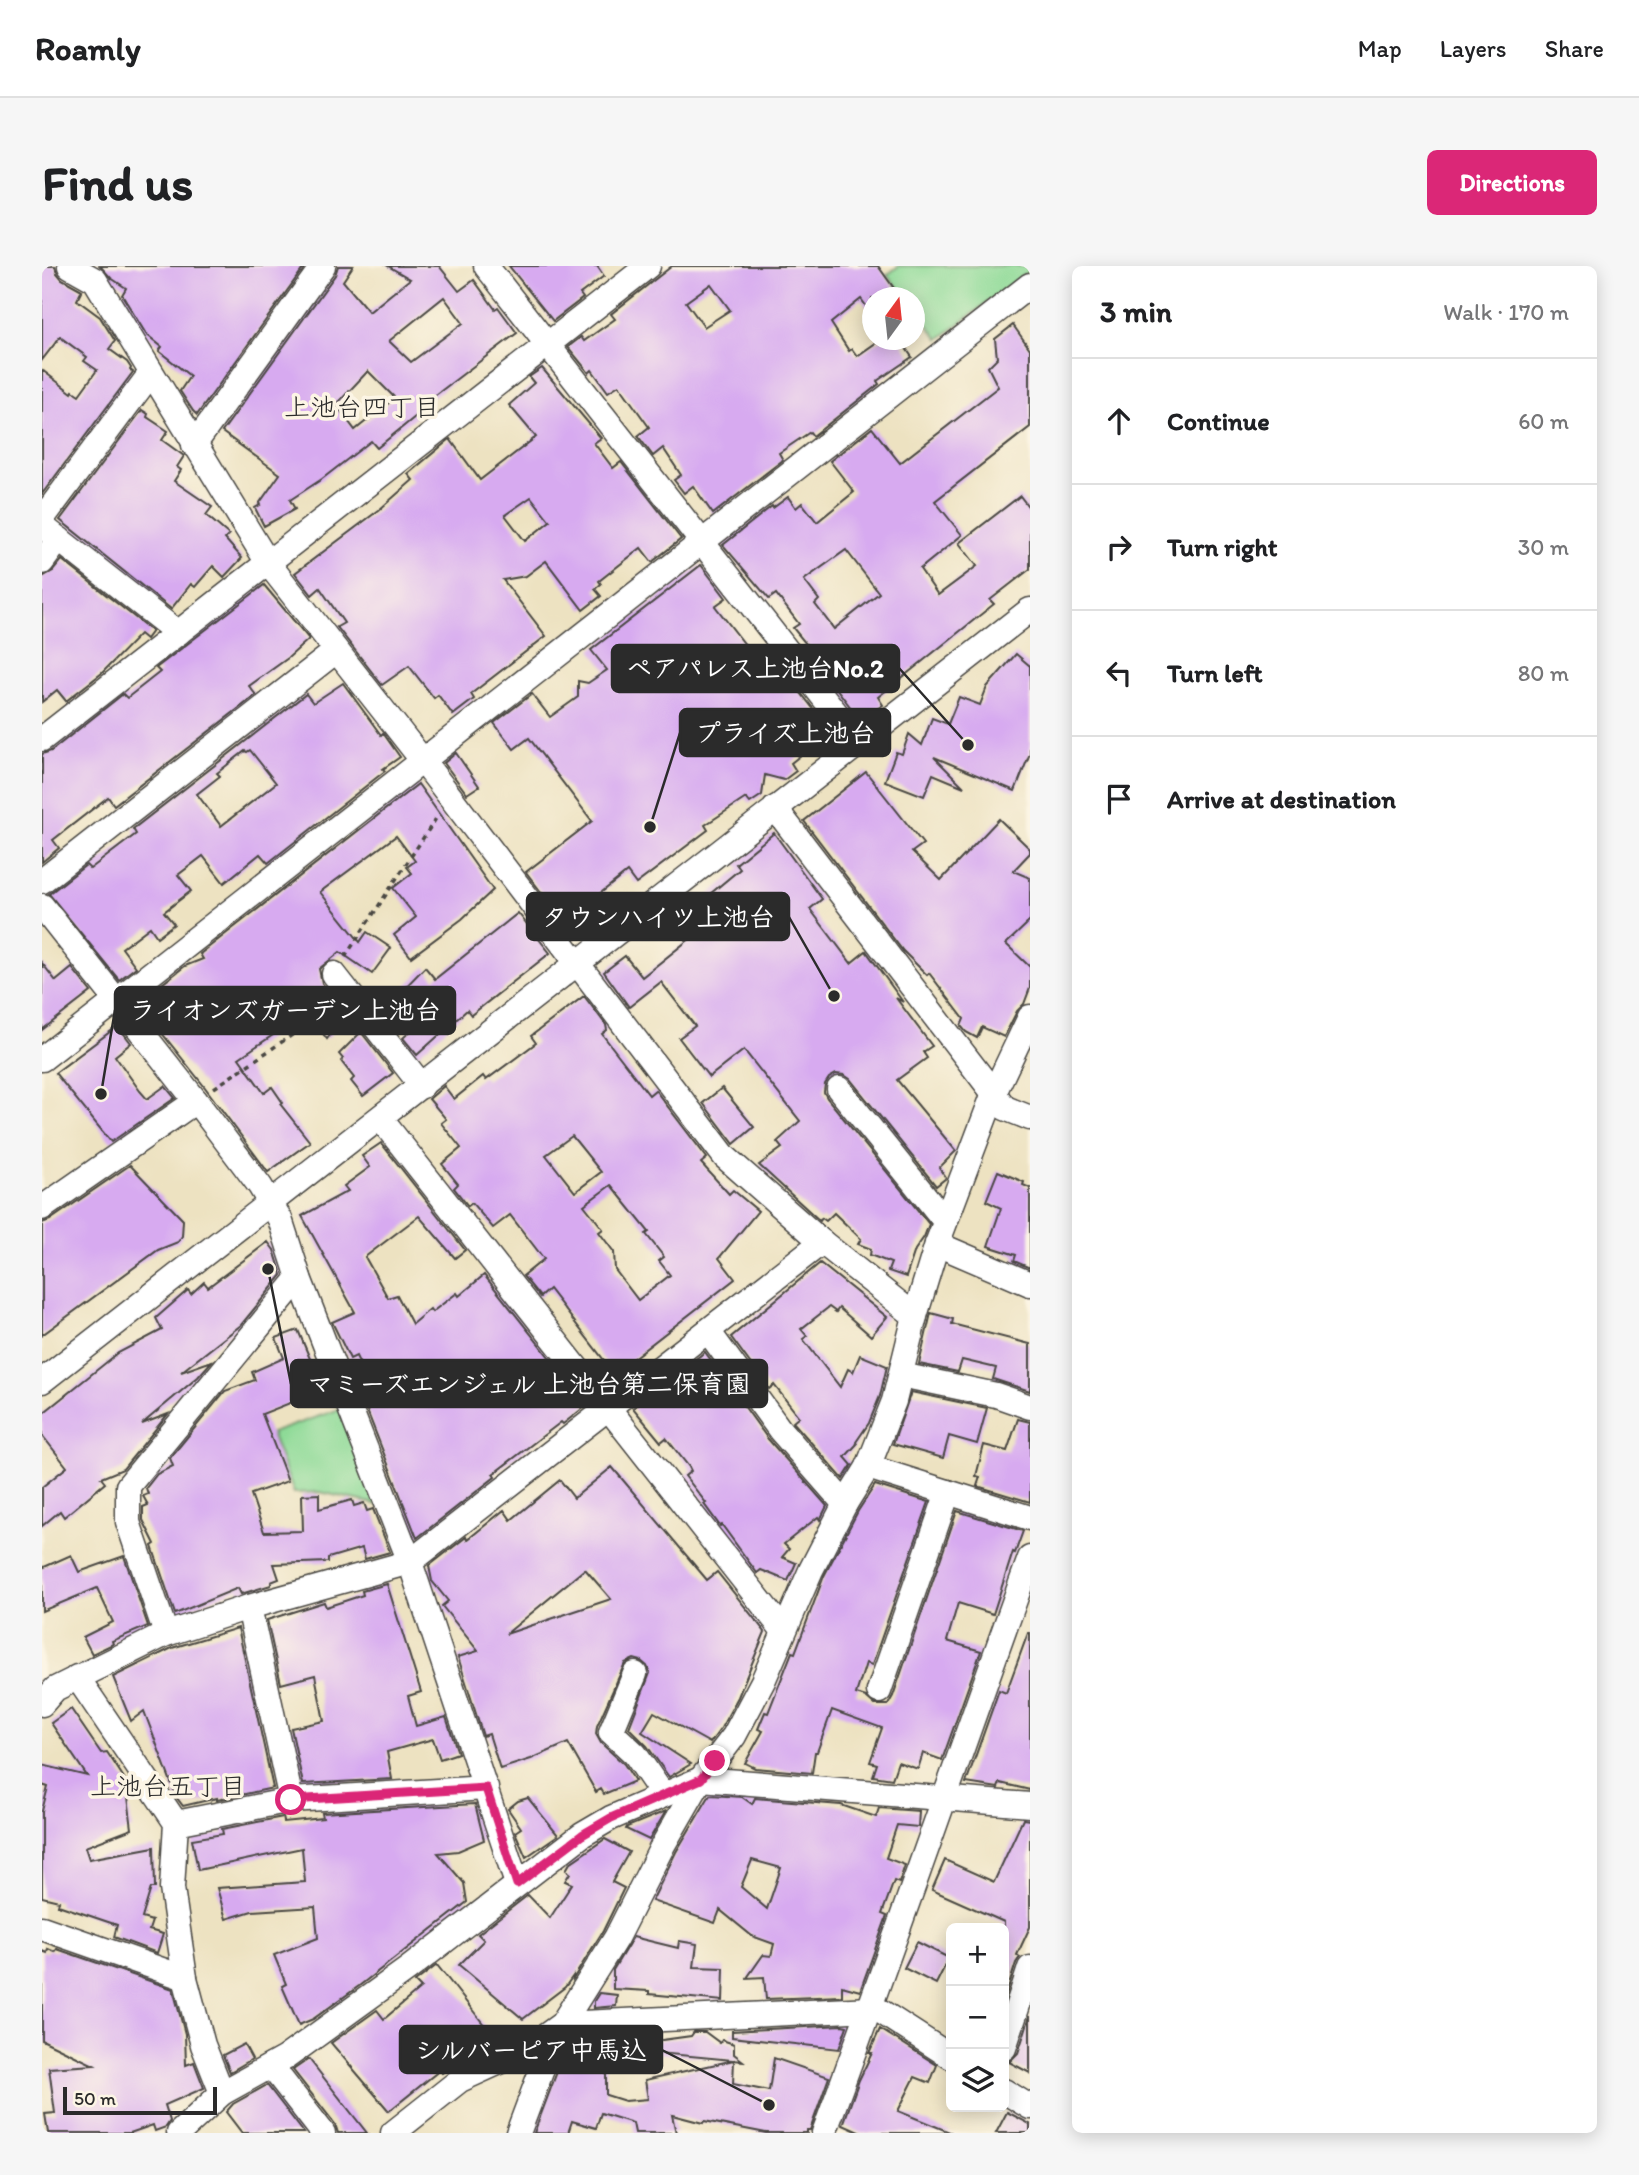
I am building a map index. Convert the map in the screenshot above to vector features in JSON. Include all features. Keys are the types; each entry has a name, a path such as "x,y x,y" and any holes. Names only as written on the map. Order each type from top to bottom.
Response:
{"street":[{"path":"70,266 94,280 268,563 423,761 725,1157 822,1242 915,1316"},
{"path":"194,445 323,266"},
{"path":"486,266 860,744"},
{"path":"42,739 648,266"},
{"path":"42,1059 1030,285"},
{"path":"42,519 151,373"},
{"path":"42,562 50,533 178,633"},
{"path":"42,1381 1030,610"},
{"path":"42,881 336,651"},
{"path":"775,808 1006,1108 1030,1118"},
{"path":"42,906 196,1101 271,1202 280,1219 299,1278 410,1562 517,1884"},
{"path":"334,974 422,1086"},
{"path":"518,2133 559,2027 616,1938 663,1845 701,1779 734,1736 763,1681 783,1630 845,1504 868,1466 894,1401 915,1316 941,1233 994,1093 1030,1017"},
{"path":"839,1089 941,1233 1030,1284"},
{"path":"42,1208 196,1101"},
{"path":"380,1118 783,1630"},
{"path":"42,1703 55,1689 166,1634 249,1607 410,1562 822,1242"},
{"path":"166,1634 128,1522 128,1486 299,1278"},
{"path":"708,1331 780,1430 845,1504"},
{"path":"901,1375 996,1395 1030,1406"},
{"path":"868,1466 1030,1518"},
{"path":"879,1691 948,1492"},
{"path":"824,2133 871,2009 1030,1558"},
{"path":"249,1607 291,1800"},
{"path":"635,1674 611,1732 635,1754 663,1795"},
{"path":"78,1677 176,1823 172,1888 185,1978 202,2045 222,2093"},
{"path":"179,2133 222,2093 285,2058 408,1969 582,1835 611,1818 701,1779 1030,1805"},
{"path":"176,1823 291,1800 486,1788"},
{"path":"42,1927 185,1978"},
{"path":"1009,2033 1030,1968"},
{"path":"393,2133 460,2080 526,2050 559,2027 871,2009 880,2011 946,2054"},
{"path":"271,2066 323,2133"},
{"path":"1009,2094 1030,2107"}],"green space":[{"path":"899,266 1030,266 1030,270 939,339 925,322 925,287 897,287 887,275"},
{"path":"340,1409 380,1505 320,1492 294,1493 271,1433"}],"building":[{"path":"42,266 55,266 62,279 82,290 77,300 100,317 115,341 109,349 127,362 133,372 42,494 42,370 72,393 73,391 79,395 97,370 84,361 87,357 60,337 42,360"},
{"path":"100,266 305,266 197,415 180,391 190,376 159,351 162,347 146,334 122,295 126,288"},
{"path":"338,266 353,266 343,281 369,312 410,279 388,266 439,266 459,291 474,280 517,333 429,400 432,403 377,448 371,441 290,500 295,509 264,526 255,508 260,505 280,474 222,432 335,275","holes":["444,297 463,323 411,362 389,341","368,371 395,398 355,430 336,405"]},
{"path":"509,266 597,266 604,276 580,294 583,298 553,321"},
{"path":"672,266 878,266 893,287 862,287 862,300 831,323 849,351 852,349 857,356 866,350 907,350 912,357 877,381 879,384 813,436 810,432 779,453 783,460 713,514 693,486 684,493 674,480 681,475 663,448 653,456 638,436 649,427 619,385 608,392 592,370 589,373 568,347 581,337 584,341 615,319 611,314","holes":["711,284 730,310 704,327 686,302"]},
{"path":"1013,325 1030,349 1030,427 935,501 962,535 920,569 938,595 977,566 959,543 1020,496 1030,509 1030,569 990,600 994,604 878,697 883,705 860,720 793,628 799,624 776,594 769,599 723,545 772,506 773,508 788,497 796,508 802,503 817,522 854,492 830,461 872,428 900,463 998,387 988,367 997,358 995,339","holes":["846,550 879,593 834,629 815,604 819,600 804,580"]},
{"path":"542,368 601,438 594,443 613,468 621,462 681,539 652,562 641,548 599,581 601,584 595,589 601,596 583,610 546,561 526,576 503,580 546,636 471,694 474,699 453,715 438,695 434,698 409,666 382,685 337,627 344,623 320,588 312,595 295,573 379,510 413,480 408,474 450,439 480,480 536,437 509,405 534,383 529,377","holes":["531,497 550,521 525,541 505,515"]},
{"path":"142,410 148,414 147,417 168,431 162,440 184,456 177,467 181,470 174,481 212,507 206,515 229,535 225,539 242,558 224,577 213,566 195,587 191,584 171,609 60,520"},
{"path":"62,560 152,631 146,639 140,634 102,673 66,701 57,690 42,702 42,577 53,571"},
{"path":"701,565 726,598 715,606 764,669 775,660 837,739 827,747 821,739 791,763 796,771 784,780 765,775 762,795 750,803 746,798 705,825 708,830 636,884 627,872 592,900 604,916 576,938 526,872 592,821 529,738 514,749 494,723 532,694 550,717 578,697 578,681 588,683 607,670 591,650"},
{"path":"264,585 309,639 249,686 256,695 114,805 108,797 53,840 59,848 42,862 42,754 51,751 123,694 127,698 160,672 156,668"},
{"path":"1016,654 1030,666 1030,753 1015,791 934,757 964,787 933,774 924,796 885,781 896,752 902,754 909,734 922,745 932,718 948,724 959,697 980,705 987,687"},
{"path":"343,683 400,757 268,863 260,854 224,883 203,856 178,875 191,891 164,912 174,924 157,937 150,927 122,948 136,967 119,980 49,894 86,865 90,869 136,834 133,829 306,694 313,703","holes":["250,750 276,783 221,826 197,794 220,776 217,773"]},
{"path":"456,753 479,786 467,794 444,763"},
{"path":"866,772 923,844 912,852 941,880 999,819 1030,849 1030,853 1013,871 1030,878 1030,921 1006,944 1030,967 1030,988 1024,1004 1017,1011 1004,1037 982,1027 977,1038 966,1032 961,1026 964,1019 929,973 927,975 903,951 804,821"},
{"path":"418,784 493,890 462,919 411,957 394,935 416,917 393,888 412,873 407,867 415,861 396,836 320,892 360,942 367,932 391,948 372,974 340,952 319,969 322,983 346,1013 327,1039 307,1012 239,1058 264,1093 272,1087 283,1103 281,1105 310,1142 268,1172 138,1003 185,966 203,959 200,954"},
{"path":"774,833 822,899 810,909 851,963 866,951 903,1002 896,998 932,1046 923,1052 927,1058 897,1080 956,1151 939,1168 946,1178 936,1186 850,1079 836,1074 825,1084 824,1092 929,1224 915,1250 906,1277 888,1271 891,1263 870,1255 871,1249 858,1244 861,1239 834,1213 826,1221 822,1218 820,1221 759,1165 782,1148 777,1142 800,1121 744,1050 709,1077 679,1038 695,1026 661,982 629,1007 604,972 625,956 642,977 712,921 698,904 740,869 736,864"},
{"path":"518,913 550,953 471,1015 467,1010 417,1055 403,1038 417,1025 392,1001 425,967 435,979"},
{"path":"42,963 56,981 72,968 91,992 42,1030"},
{"path":"584,996 606,1025 607,1030 602,1034 649,1095 655,1090 707,1158 701,1163 729,1194 733,1190 758,1211 719,1258 735,1279 614,1373 549,1289 540,1297 523,1276 544,1259 510,1215 493,1228 472,1203 468,1206 454,1188 458,1184 442,1164 461,1148 441,1123 446,1119 429,1099 444,1086 454,1099 483,1076 486,1080 536,1043 531,1036","holes":["572,1136 601,1172 575,1192 546,1155","611,1185 649,1232 646,1234 664,1257 659,1261 670,1275 638,1300 615,1270 614,1252 599,1232 603,1229 584,1205"]},
{"path":"118,1026 131,1043 115,1056 140,1091 147,1099 165,1086 175,1098 111,1142 55,1073"},
{"path":"361,1032 393,1073 363,1096 351,1081 354,1078 339,1054"},
{"path":"722,1088 754,1127 734,1144 703,1103"},
{"path":"381,1143 465,1250 455,1258 419,1216 365,1257 388,1298 397,1295 412,1324 430,1309 432,1312 457,1293 459,1296 484,1275 587,1405 493,1474 495,1477 417,1538 366,1408 378,1402 356,1356 350,1359 332,1322 355,1312 302,1216 348,1191 344,1186 370,1167 362,1156"},
{"path":"130,1165 183,1220 182,1236 178,1242 158,1250 42,1335 42,1223"},
{"path":"998,1171 1024,1182 1023,1185 1030,1188 1030,1268 1014,1261 1016,1255 988,1246 1001,1208 986,1201"},
{"path":"268,1242 274,1250 282,1275 241,1325 181,1372 212,1361 198,1377 142,1424 168,1414 123,1469 101,1478 105,1483 64,1517 60,1511 42,1526 42,1487 67,1467 42,1435 42,1414 118,1353 162,1330 156,1318 188,1290 191,1294 204,1282 208,1287"},
{"path":"820,1263 887,1317 871,1336 839,1308 836,1312 829,1307 801,1329 807,1336 803,1339 840,1387 848,1369 853,1372 860,1355 887,1366 880,1396 869,1423 857,1444 845,1457 852,1465 843,1479 793,1422 799,1417 774,1385 769,1389 731,1337"},
{"path":"931,1313 953,1319 952,1324 1030,1344 1030,1391 993,1379 996,1368 962,1360 958,1372 919,1364"},
{"path":"298,1330 323,1390 262,1414 288,1481 251,1494 264,1532 303,1531 302,1495 319,1494 319,1509 352,1500 354,1506 364,1503 367,1511 373,1509 390,1552 365,1559 362,1548 328,1558 328,1562 274,1564 279,1579 271,1582 271,1585 241,1594 238,1588 175,1614 152,1546 155,1544 143,1520 143,1507 148,1505 143,1496 148,1494 146,1488 157,1474 173,1466 170,1458 225,1391 255,1380 252,1372 284,1358 276,1338"},
{"path":"705,1352 768,1439 827,1506 820,1520 818,1517 784,1544 789,1549 782,1557 796,1563 788,1581 761,1570 757,1573 685,1476 691,1471 689,1467 666,1438 661,1442 633,1408"},
{"path":"911,1392 987,1408 977,1444 949,1436 943,1458 893,1444"},
{"path":"1018,1419 1030,1422 1030,1502 977,1486 980,1477 976,1476 984,1445 1007,1451"},
{"path":"612,1467 707,1580 717,1572 765,1632 738,1697 710,1743 654,1712 642,1732 691,1764 669,1777 647,1746 629,1728 650,1673 641,1661 634,1659 625,1663 596,1734 601,1743 624,1764 635,1781 604,1794 601,1789 596,1792 568,1743 500,1769 489,1734 483,1736 458,1657 478,1651 442,1606 448,1601 432,1581 429,1566 504,1510 511,1520 560,1480 574,1498","holes":["585,1569 611,1599 506,1634"]},
{"path":"875,1485 929,1502 872,1665 866,1663 856,1694 866,1697 875,1705 888,1705 893,1696 957,1511 1023,1531 1015,1553 1013,1552 993,1614 958,1603 947,1641 981,1651 942,1760 923,1753 918,1769 898,1762 892,1779 873,1776 877,1764 870,1762 882,1728 832,1710 815,1752 812,1773 755,1768 745,1763 763,1731 758,1729 765,1712 768,1713 792,1652 795,1653 824,1576 858,1511"},
{"path":"71,1555 79,1572 124,1556 148,1626 112,1641 113,1644 92,1654 83,1637 113,1622 97,1588 42,1611 42,1568"},
{"path":"387,1584 421,1692 408,1696 416,1726 446,1717 458,1753 440,1759 433,1739 387,1752 392,1779 303,1784 291,1728 324,1721 315,1675 281,1684 267,1620 324,1602 326,1607 363,1595 362,1591"},
{"path":"238,1628 273,1788 183,1806 177,1798 144,1711 131,1721 113,1677 172,1648"},
{"path":"1028,1633 1030,1790 1000,1783 998,1788 966,1783 999,1690 1006,1693"},
{"path":"71,1709 101,1753 107,1752 126,1781 132,1829 85,1847 89,1859 154,1847 155,1888 151,1888 142,1918 152,1921 149,1930 163,1934 157,1953 114,1937 117,1925 58,1905 59,1901 42,1897 42,1811 48,1787 42,1785 42,1765 87,1776 51,1723"},
{"path":"710,1795 742,1797 752,1804 755,1798 841,1805 876,1817 879,1808 919,1811 918,1827 897,1825 886,1858 905,1865 899,1883 894,1881 882,1914 887,1916 860,1991 842,1986 842,1996 766,1999 764,1977 747,1978 763,1955 771,1956 774,1944 752,1936 720,1910 715,1923 652,1901 676,1852","holes":["752,1860 781,1868 767,1909 741,1887"]},
{"path":"528,1798 558,1835 526,1857 515,1832 521,1828 508,1809 518,1801"},
{"path":"475,1804 484,1840 458,1851 438,1853 464,1883 467,1902 359,1986 313,2019 299,2025 282,1986 286,1984 274,1955 318,1938 315,1907 252,1911 226,1919 217,1888 305,1882 302,1848 198,1870 192,1839 223,1834 222,1829 283,1817 284,1822 323,1818 322,1813"},
{"path":"666,1811 649,1840 626,1829 627,1827"},
{"path":"1023,1819 1030,1820 1030,1927 1017,1955 1020,1957 1009,1985 1009,1923 932,1890 945,1860 994,1882"},
{"path":"605,1839 629,1852 612,1882 624,1888 603,1931 573,1979 573,1976 565,1987 523,2019 459,1965 484,1940 478,1934 528,1895 550,1918 572,1884 565,1881 570,1873 566,1870 570,1863"},
{"path":"633,1937 678,1948 679,1941 697,1944 694,1967 724,1968 723,2001 613,1989 613,1970"},
{"path":"917,1942 946,1956 946,1964 936,1984 904,1968"},
{"path":"48,1949 55,1952 57,1949 173,1989 185,2034 186,2065 194,2062 204,2088 165,2105 170,2121 166,2127 155,2131 153,2125 130,2133 48,2133 45,2114 55,2113 49,2068 94,2065 42,2040 42,1951 47,1953"},
{"path":"437,1965 496,2040 472,2058 468,2053 442,2073 440,2070 389,2111 331,2043 377,2010 384,2019 421,1988 415,1982"},
{"path":"599,1993 617,1995 616,2006 594,2008 594,2001"},
{"path":"1030,2016 1030,2073 1009,2062 1018,2053"},
{"path":"847,2026 839,2049 732,2037 732,2031"},
{"path":"880,2029 937,2065 930,2083 915,2077 898,2111 952,2133 861,2133 843,2125"},
{"path":"694,2032 705,2032 720,2043 722,2040 734,2044 734,2054 743,2061 734,2060 733,2084 769,2091 774,2058 829,2077 810,2130 807,2130 807,2133 766,2133 672,2115 676,2133 635,2133 633,2123 601,2113 596,2128 572,2121 568,2133 534,2133 563,2056 565,2057 569,2039 641,2035 640,2043 691,2036","holes":["606,2048 734,2060 645,2080 648,2099 625,2101 606,2095"]},
{"path":"244,2044 252,2059 230,2072 223,2055"},
{"path":"309,2059 367,2133 338,2133 335,2124 293,2070"},
{"path":"267,2085 304,2133 242,2133 226,2112 233,2104"},
{"path":"1007,2112 1030,2124 1030,2133 996,2133"}],"place":[{"name":"ペアパレス上池台No.2","path":"968,745"},
{"name":"プライズ上池台","path":"650,827"},
{"name":"タウンハイツ上池台","path":"834,996"},
{"name":"ライオンズガーデン上池台","path":"101,1094"},
{"name":"マミーズエンジェル 上池台第二保育園","path":"268,1269"},
{"name":"シルバーピア中馬込","path":"769,2105"}],"district":[{"name":"上池台四丁目","path":"362,407"},
{"name":"上池台五丁目","path":"168,1786"}],"route":[{"path":"291,1800 486,1788 517,1884 582,1835 611,1818 701,1779 715,1761"}]}
